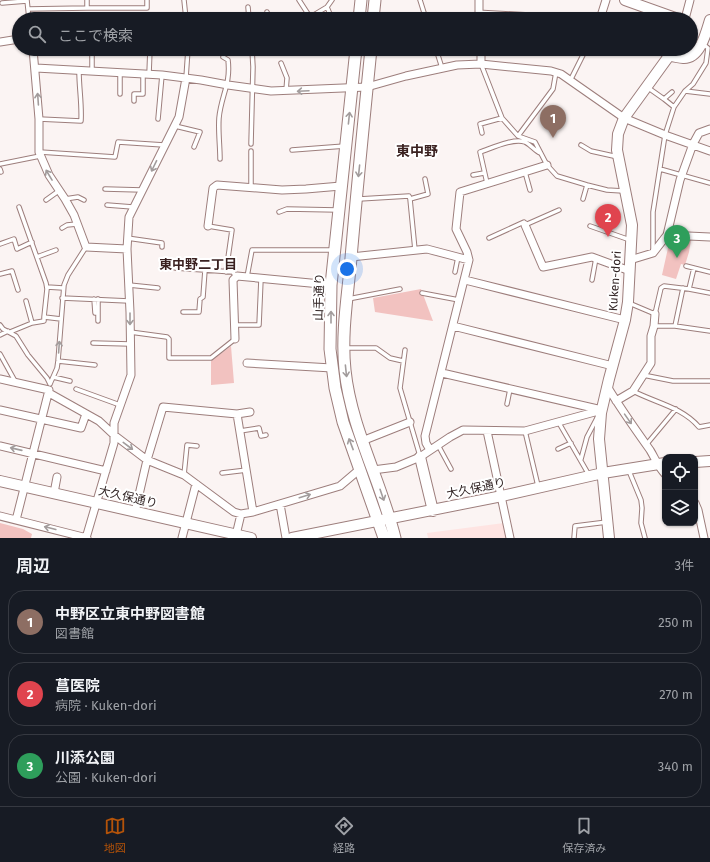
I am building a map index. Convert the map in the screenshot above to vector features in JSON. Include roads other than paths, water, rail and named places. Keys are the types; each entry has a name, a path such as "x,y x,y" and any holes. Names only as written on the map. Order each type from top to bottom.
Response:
{"main road":[{"path":"360,12 361,0"},
{"path":"374,12 375,0"},
{"name":"山手通り","path":"354,56 347,88 346,146 331,285 330,349 336,395 343,422 384,538"},
{"path":"370,56 347,299 344,348 345,369 349,399 362,441 390,519 395,538"}],"street":[{"path":"479,0 479,12"},
{"path":"602,12 606,0"},
{"path":"625,0 658,12"},
{"path":"687,12 690,0"},
{"path":"698,48 702,43 710,20"},
{"path":"0,42 12,40"},
{"path":"34,56 39,119 39,154 48,174 65,199 78,224 86,247 127,249"},
{"path":"481,56 481,64"},
{"name":"Kuken-dori","path":"609,538 599,439 607,386 625,320 628,302 632,225 618,158 618,134 624,118 669,56"},
{"path":"36,68 162,75 272,91 367,87 406,76 457,65 481,64 556,72 570,80 624,118 710,151"},
{"path":"0,516 87,538 114,443 114,423 131,375 130,300 127,249 130,217 179,117 186,78"},
{"path":"630,260 653,253 667,235 682,174 693,144 699,133 710,129"},
{"path":"430,450 426,443 425,436 442,373 469,260 467,252 456,229 460,192 546,165"},
{"path":"208,226 213,188 217,185 282,190 306,190 341,186"},
{"path":"525,225 543,267 592,257 630,271"},
{"path":"667,235 710,237"},
{"path":"351,257 427,250 469,260"},
{"path":"235,339 233,280 237,276 331,285"},
{"path":"464,280 625,320"},
{"path":"616,401 633,391 651,363 651,336 655,314"},
{"path":"453,326 613,366"},
{"path":"247,363 332,368"},
{"path":"442,373 602,412"},
{"path":"0,379 49,389 99,421 114,435 147,460 184,475 234,512 241,514 253,512 340,486 360,469"},
{"path":"607,386 656,459 661,463"},
{"path":"16,520 49,389"},
{"path":"134,512 147,460 163,407 237,414 250,412"},
{"path":"0,410 81,428 86,414"},
{"path":"373,470 396,467 420,457 463,430 525,431 602,412"},
{"path":"237,414 253,512"},
{"path":"362,441 410,422"},
{"path":"487,431 510,538"},
{"path":"0,446 106,471"},
{"path":"420,457 433,511"},
{"path":"698,462 710,461"},
{"name":"大久保通り","path":"292,538 315,536 603,473 661,463"},
{"path":"54,493 57,477"},
{"name":"大久保通り","path":"0,481 251,538"},
{"path":"182,538 196,484"},
{"path":"280,504 286,538"},
{"path":"698,510 704,538"},
{"path":"236,535 241,514"}],"lane":[{"path":"87,0 87,8"},
{"path":"28,9 147,8 147,0"},
{"path":"184,0 185,12"},
{"path":"299,0 306,12"},
{"path":"319,12 327,7 332,0"},
{"path":"420,0 424,12"},
{"path":"2,3 27,1 28,12"},
{"path":"248,7 248,12"},
{"path":"327,7 329,12"},
{"path":"653,253 652,212 665,135 674,107 685,91 693,84 706,63 708,48 702,43"},
{"path":"92,56 92,71"},
{"path":"134,101 134,94 143,94 149,56"},
{"path":"186,78 188,56"},
{"path":"251,144 252,56"},
{"path":"438,56 442,68"},
{"path":"570,80 582,56"},
{"path":"220,159 219,118 228,85 229,72 228,60 223,57"},
{"path":"281,63 286,78 286,91"},
{"path":"481,64 502,118 518,136 535,142 546,165 557,176 607,190 624,191"},
{"path":"39,119 81,121 82,99 79,92 79,70"},
{"path":"518,136 553,89 556,72"},
{"path":"120,73 120,94"},
{"path":"158,120 162,75"},
{"path":"647,87 674,107"},
{"path":"685,91 710,94"},
{"path":"664,99 672,92"},
{"path":"482,133 480,124 502,118"},
{"path":"174,126 200,132 194,147"},
{"path":"487,183 480,152 518,140 529,144 540,153"},
{"path":"0,164 39,154 115,157 118,142 164,145"},
{"path":"581,145 591,150 618,158"},
{"path":"292,150 346,146"},
{"path":"251,151 251,187"},
{"path":"660,169 710,183"},
{"path":"524,171 530,190"},
{"path":"473,175 484,173"},
{"path":"410,199 428,194 425,179"},
{"path":"583,199 587,185"},
{"path":"105,189 142,190"},
{"path":"46,200 60,190"},
{"path":"356,199 409,196 413,218 415,250"},
{"path":"65,199 78,197 84,200"},
{"path":"107,205 134,207"},
{"path":"0,335 32,323 44,321 47,287 19,207"},
{"path":"279,212 287,209 339,210"},
{"path":"489,238 524,222 525,225 559,210"},
{"path":"62,228 67,225 78,224"},
{"path":"208,226 232,230 226,272"},
{"path":"590,226 631,241"},
{"path":"127,238 162,243 162,247"},
{"path":"0,244 14,239 17,249 32,242"},
{"path":"49,389 58,361 63,288 68,275 86,247"},
{"path":"37,257 56,250"},
{"path":"247,277 252,250 334,250"},
{"path":"454,272 458,257"},
{"path":"592,280 596,258"},
{"path":"686,266 710,272"},
{"path":"175,268 233,272 236,277"},
{"path":"689,288 694,268"},
{"path":"183,312 199,312 200,299 203,297 204,270"},
{"path":"0,274 12,271 18,290"},
{"path":"234,325 259,325 261,279"},
{"path":"129,285 158,288"},
{"path":"628,302 655,314 661,288 664,286 689,288 710,293"},
{"path":"47,287 63,288"},
{"path":"675,326 683,288"},
{"path":"347,299 400,289"},
{"path":"422,293 459,300"},
{"path":"62,298 130,300"},
{"path":"95,313 96,299"},
{"path":"96,299 98,321"},
{"path":"26,301 32,323"},
{"path":"44,317 61,319"},
{"path":"0,325 16,336 28,355 47,378 49,389"},
{"path":"654,326 675,326 710,332"},
{"path":"130,332 167,337 169,339 169,358 211,358 235,339"},
{"path":"93,343 130,344"},
{"path":"344,348 376,348 390,358 403,361"},
{"path":"405,350 400,388 420,457"},
{"path":"0,354 15,382"},
{"path":"58,361 95,365"},
{"path":"643,376 673,381 710,381"},
{"path":"53,377 70,381"},
{"path":"507,404 510,389"},
{"path":"76,390 120,405"},
{"path":"633,391 645,398 676,409 694,421 699,427 710,425"},
{"path":"646,444 676,409"},
{"path":"581,460 587,437 602,412"},
{"path":"558,423 590,476"},
{"path":"240,431 259,428 261,436 266,435"},
{"path":"525,431 539,488"},
{"path":"558,449 571,443"},
{"path":"184,475 187,445 197,446"},
{"path":"438,445 451,469"},
{"path":"628,468 641,500 641,523 645,538"},
{"path":"222,473 247,470"},
{"path":"574,538 575,526 608,522"}],"place":[{"name":"中野区立東中野図書館","path":"553,138"},
{"name":"菖医院","path":"608,237"},
{"name":"川添公園","path":"677,258"}],"district":[{"name":"東中野","path":"417,151"},
{"name":"東中野二丁目","path":"198,264"}]}
